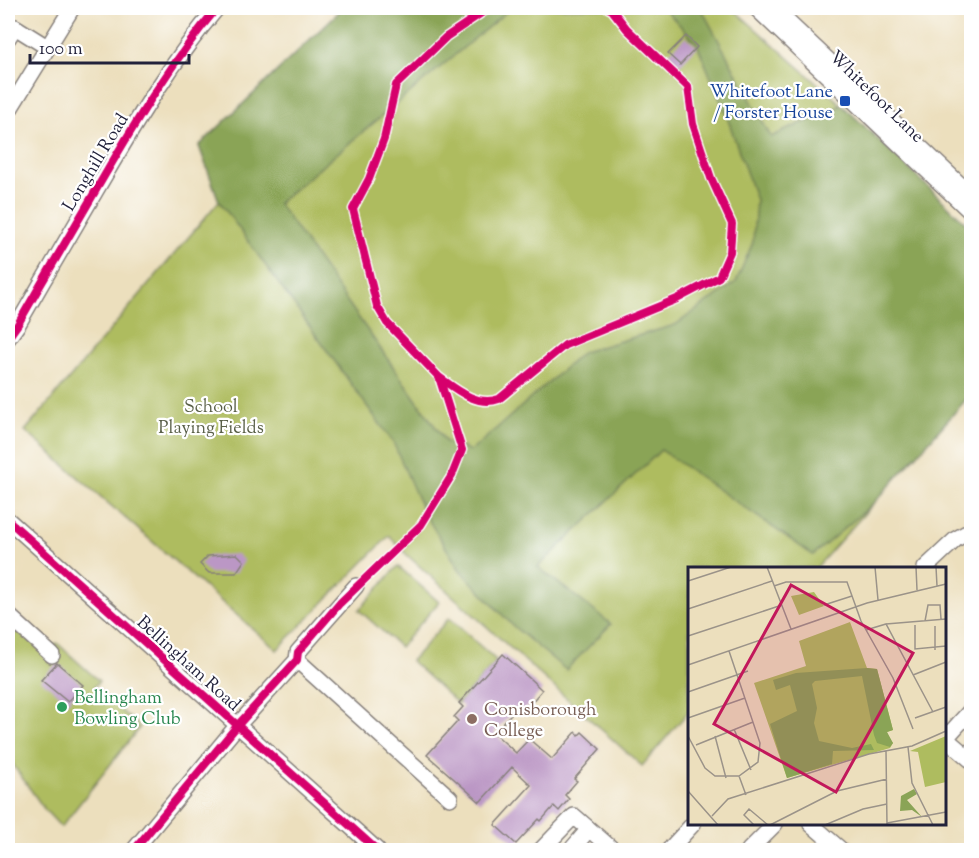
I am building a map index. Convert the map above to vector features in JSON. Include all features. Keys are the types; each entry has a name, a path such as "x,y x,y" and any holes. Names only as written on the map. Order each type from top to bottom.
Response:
{"street":[{"path":"8,111 72,8"},
{"name":"Longhill Road","path":"8,338 13,319 139,117 178,58 217,8"},
{"name":"Whitefoot Lane","path":"756,8 938,172 972,196"},
{"name":"Whitefoot Lane","path":"773,8 938,172 972,213"},
{"path":"8,38 15,27 47,47"},
{"name":"Bellingham Road","path":"8,520 377,850"},
{"path":"926,567 956,539 972,530"},
{"path":"137,849 237,726 297,660 298,652 356,586"},
{"path":"10,617 52,655"},
{"path":"297,660 450,798"},
{"path":"946,736 972,709"},
{"path":"946,738 972,761"},
{"path":"541,850 574,816 613,850"},
{"path":"669,850 692,825"},
{"path":"749,850 774,825"},
{"path":"812,825 841,850"},
{"path":"571,850 592,832"}],"green space":[{"name":"School Playing Fields","path":"343,8 732,8 842,105 971,228 971,394 817,567 688,567 688,712 642,766 407,555 389,536 277,650 25,431 219,201 199,146"},
{"path":"343,8 511,8 278,203 446,442 471,451 583,352 675,325 736,282 753,242 756,200 726,114 697,44 664,8 701,8 771,137 842,105 971,228 971,394 875,502 813,555 661,450 538,567 611,624 566,670 513,626 460,570 424,513 393,442 219,201 199,146"},
{"path":"398,566 439,602 400,647 359,610"},
{"path":"449,618 497,661 458,704 411,661"},
{"name":"Bellingham Bowling Club","path":"8,621 53,648 57,643 99,681 94,687 140,727 61,827 45,810 8,758 8,663 11,658 8,655"}],"building":[{"path":"686,36 697,47 680,65 668,54"},
{"path":"237,554 244,561 236,573 209,573 200,564 208,556"},
{"path":"503,654 542,690 524,711 518,706 494,733 516,753 529,739 552,759 576,732 579,735 582,732 600,749 574,779 577,781 565,795 569,799 559,811 554,806 516,844 495,825 531,785 512,767 480,802 427,755 458,721 454,717 463,707 459,703"},
{"path":"57,663 83,685 68,702 41,680"}],"cycle path":[{"path":"8,338 143,112 171,69 217,8"},
{"path":"134,850 237,726 297,660 298,652 340,603 421,525 452,475 462,450 439,377 387,323 377,306 353,209 369,179 384,139 396,85 446,37 489,8"},
{"path":"439,377 460,392 475,399 483,401 499,399 565,345 677,299 719,277 730,252 732,224 711,178 693,124 688,87 608,8"},
{"path":"8,520 377,850"}],"place":[{"name":"Whitefoot Lane / Forster House","path":"845,101"},
{"name":"Bellingham Bowling Club","path":"62,707"},
{"name":"Conisborough College","path":"472,719"}]}
